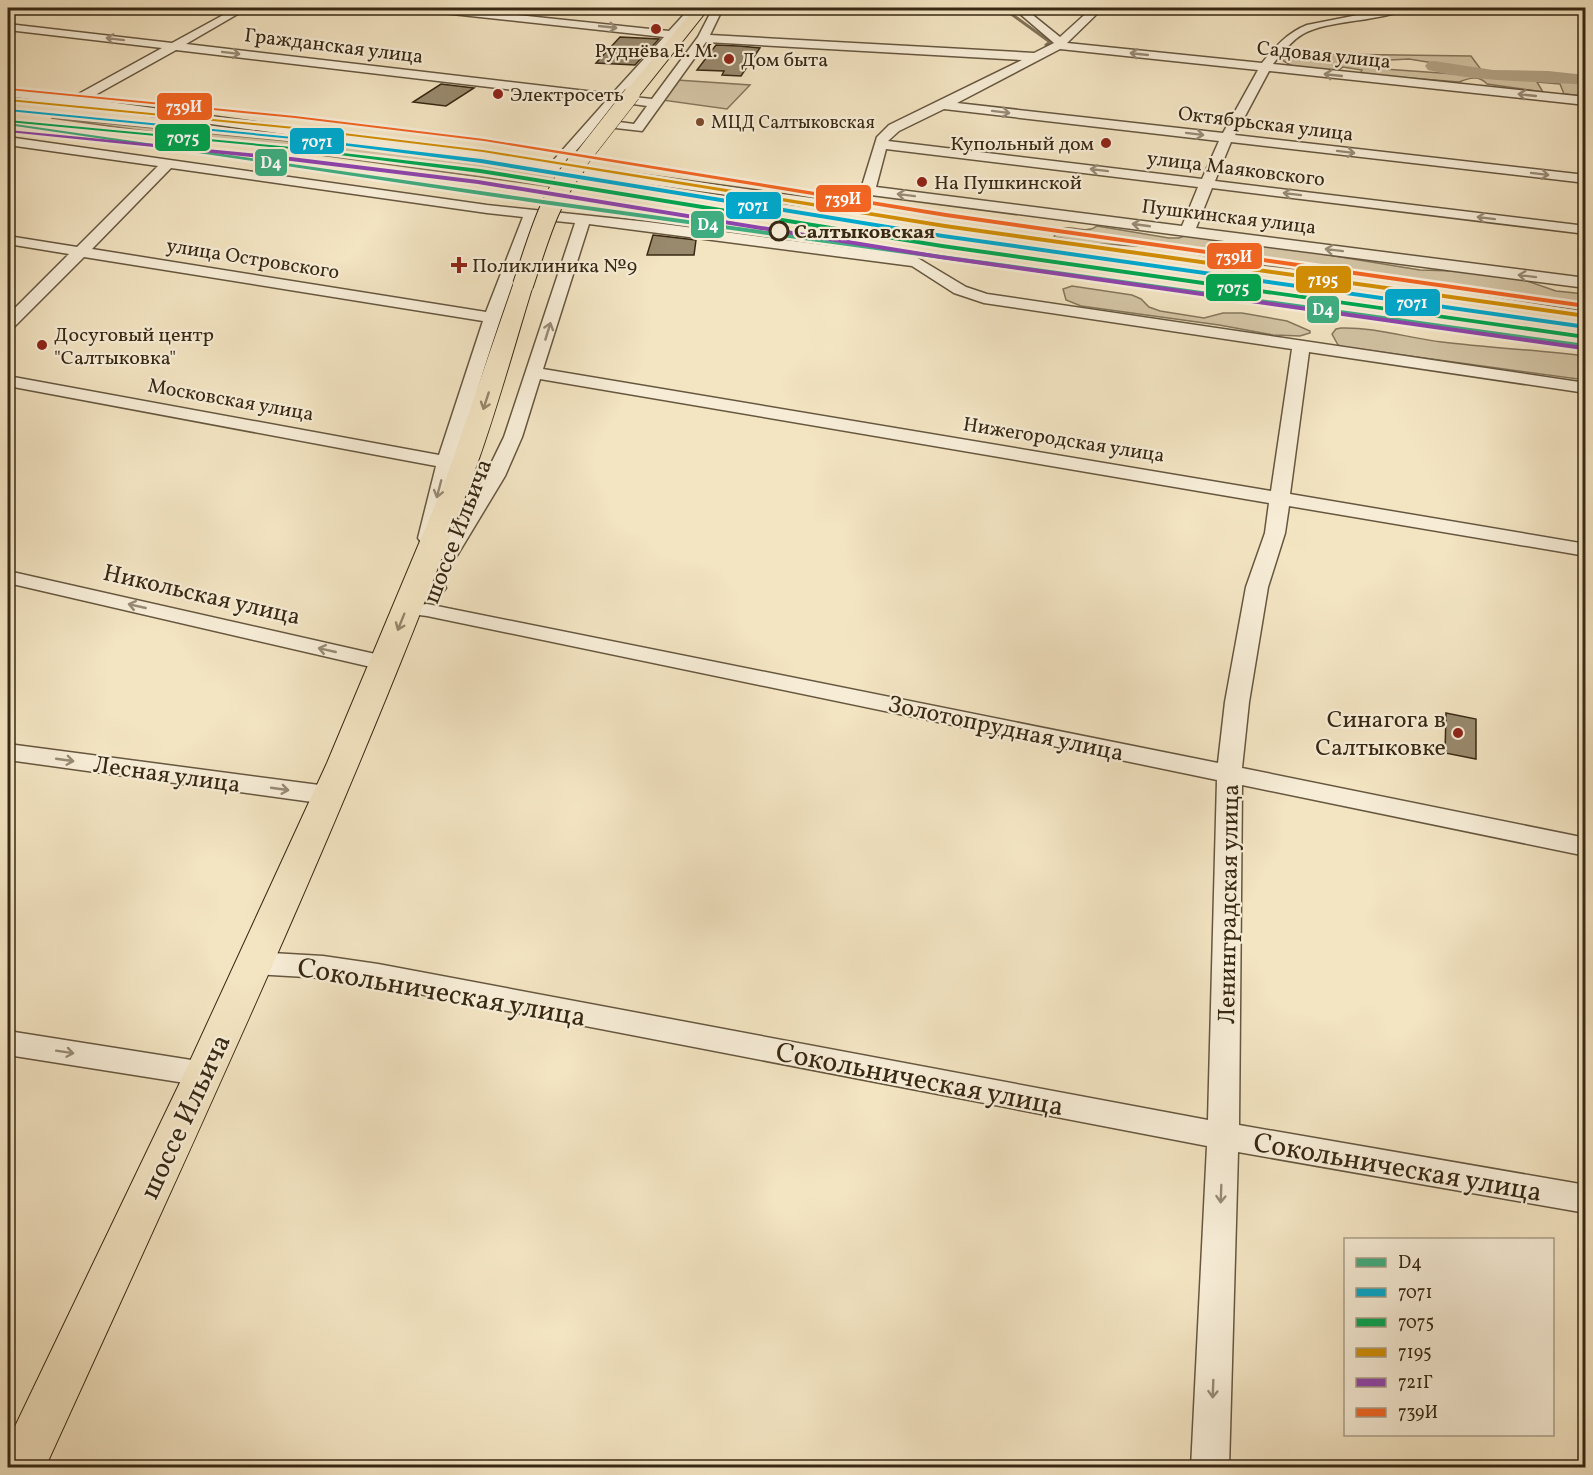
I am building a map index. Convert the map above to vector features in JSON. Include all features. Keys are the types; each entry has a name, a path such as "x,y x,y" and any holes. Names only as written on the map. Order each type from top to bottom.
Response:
{"main road":[{"path":"531,285 580,180 702,8"},
{"path":"637,98 712,8"},
{"name":"шоссе Ильича","path":"20,1467 204,1074 384,663 424,589 448,555 498,426 531,285"},
{"name":"шоссе Ильича","path":"335,779 389,690 473,442 531,285"},
{"path":"8,1448 38,1420 52,1402"}],"street":[{"path":"74,102 243,8"},
{"path":"424,8 670,34"},
{"path":"594,122 637,128 637,98 670,34 695,8"},
{"path":"554,168 594,122 637,98 703,38 718,8"},
{"path":"1018,8 1059,43"},
{"path":"8,92 851,208 868,190 881,144 884,137 894,128 943,105 1059,43 1098,8"},
{"path":"1187,231 1226,138 1280,47 1296,33 1323,25 1377,17 1401,8"},
{"name":"Гражданская улица","path":"8,27 372,70 637,98"},
{"path":"1044,29 1075,30"},
{"path":"703,38 1035,57"},
{"name":"Садовая улица","path":"1059,43 1266,68 1586,100"},
{"name":"Октябрьская улица","path":"943,105 1586,179"},
{"path":"578,171 585,157 580,147 580,138"},
{"path":"8,141 531,214 648,226 916,262 960,290 984,298 1586,388"},
{"name":"улица Маяковского","path":"881,144 1586,230"},
{"path":"8,324 169,164"},
{"name":"Пушкинская улица","path":"868,190 1586,283"},
{"path":"424,589 447,462 492,318 531,214"},
{"path":"448,555 495,476 513,437 535,373 565,236 583,220"},
{"path":"520,241 534,234 565,236"},
{"name":"улица Островского","path":"8,240 492,318"},
{"name":"Ленинградская улица","path":"1210,1467 1223,1136 1230,774 1237,702 1257,587 1275,533 1281,498 1301,346"},
{"name":"Нижегородская улица","path":"535,373 1586,550"},
{"name":"Московская улица","path":"8,381 447,462"},
{"name":"Никольская улица","path":"8,577 384,663"},
{"name":"Золотопрудная улица","path":"424,589 1230,774 1586,848"},
{"name":"Лесная улица","path":"8,752 335,779"},
{"name":"Сокольническая улица","path":"254,963 322,967 378,975 1223,1136 1586,1199"},
{"path":"8,1043 204,1074"}],"shaded area":[{"path":"1326,54 1471,56 1482,71 1409,59 1369,61 1384,69 1585,83 1585,96 1564,94 1560,84 1537,82 1543,92 1487,84 1477,78 1459,82 1360,74 1362,70 1343,67 1336,72 1295,68 1279,58"},
{"path":"677,80 750,85 727,109 662,100"},
{"path":"8,95 223,123 8,101"},
{"path":"51,118 359,148 557,175 553,187"},
{"path":"1097,226 1169,238 1187,235 1261,244 1420,270 1455,271 1524,280 1556,291 1585,294 1585,311 1393,280 1236,262 1167,248 1087,243 1054,237 1061,229 1087,230"},
{"path":"1072,286 1132,295 1141,299 1149,307 1160,311 1204,318 1223,313 1242,313 1287,321 1310,333 1300,336 1273,335 1219,325 1081,306 1066,300 1063,289"},
{"path":"1336,329 1366,329 1460,344 1585,356 1585,380 1344,347 1338,345 1332,334"}],"building":[{"path":"620,37 659,39 635,65 596,63"},
{"name":"Дом быта","path":"716,45 760,48 741,76 722,75 724,71 697,70"},
{"name":"Электросеть","path":"441,84 474,88 446,106 413,102"},
{"path":"653,235 696,240 694,255 647,255"},
{"name":"Синагога в Салтыковке","path":"1446,713 1476,719 1476,759 1445,753"}],"waterway":[{"path":"969,8 1006,10"},
{"path":"1006,10 1050,42 1046,45"},
{"path":"1434,66 1493,75 1548,76 1586,80"}],"transit line":[{"name":"739И","path":"10,89 295,117 484,140 946,215 1586,306"},
{"name":"7195","path":"9,100 294,128 483,151 945,226 1586,316"},
{"name":"7071","path":"8,110 293,138 481,161 943,236 1586,327"},
{"name":"7075","path":"8,121 292,148 480,171 942,246 1585,337"},
{"name":"D4","path":"8,124 543,202 1586,346"},
{"name":"721Г","path":"8,131 291,159 478,182 940,257 1583,348"}],"place":[{"name":"Руднёва Е. М.","path":"656,29"},
{"name":"Дом быта","path":"729,59"},
{"name":"Электросеть","path":"498,94"},
{"name":"МЦД Салтыковская","path":"700,122"},
{"name":"Купольный дом","path":"1106,143"},
{"name":"На Пушкинской","path":"922,182"},
{"name":"Салтыковская","path":"779,231"},
{"name":"Поликлиника №9","path":"459,265"},
{"name":"Досуговый центр \"Салтыковка\"","path":"42,345"},
{"name":"Синагога в Салтыковке","path":"1458,733"}]}
